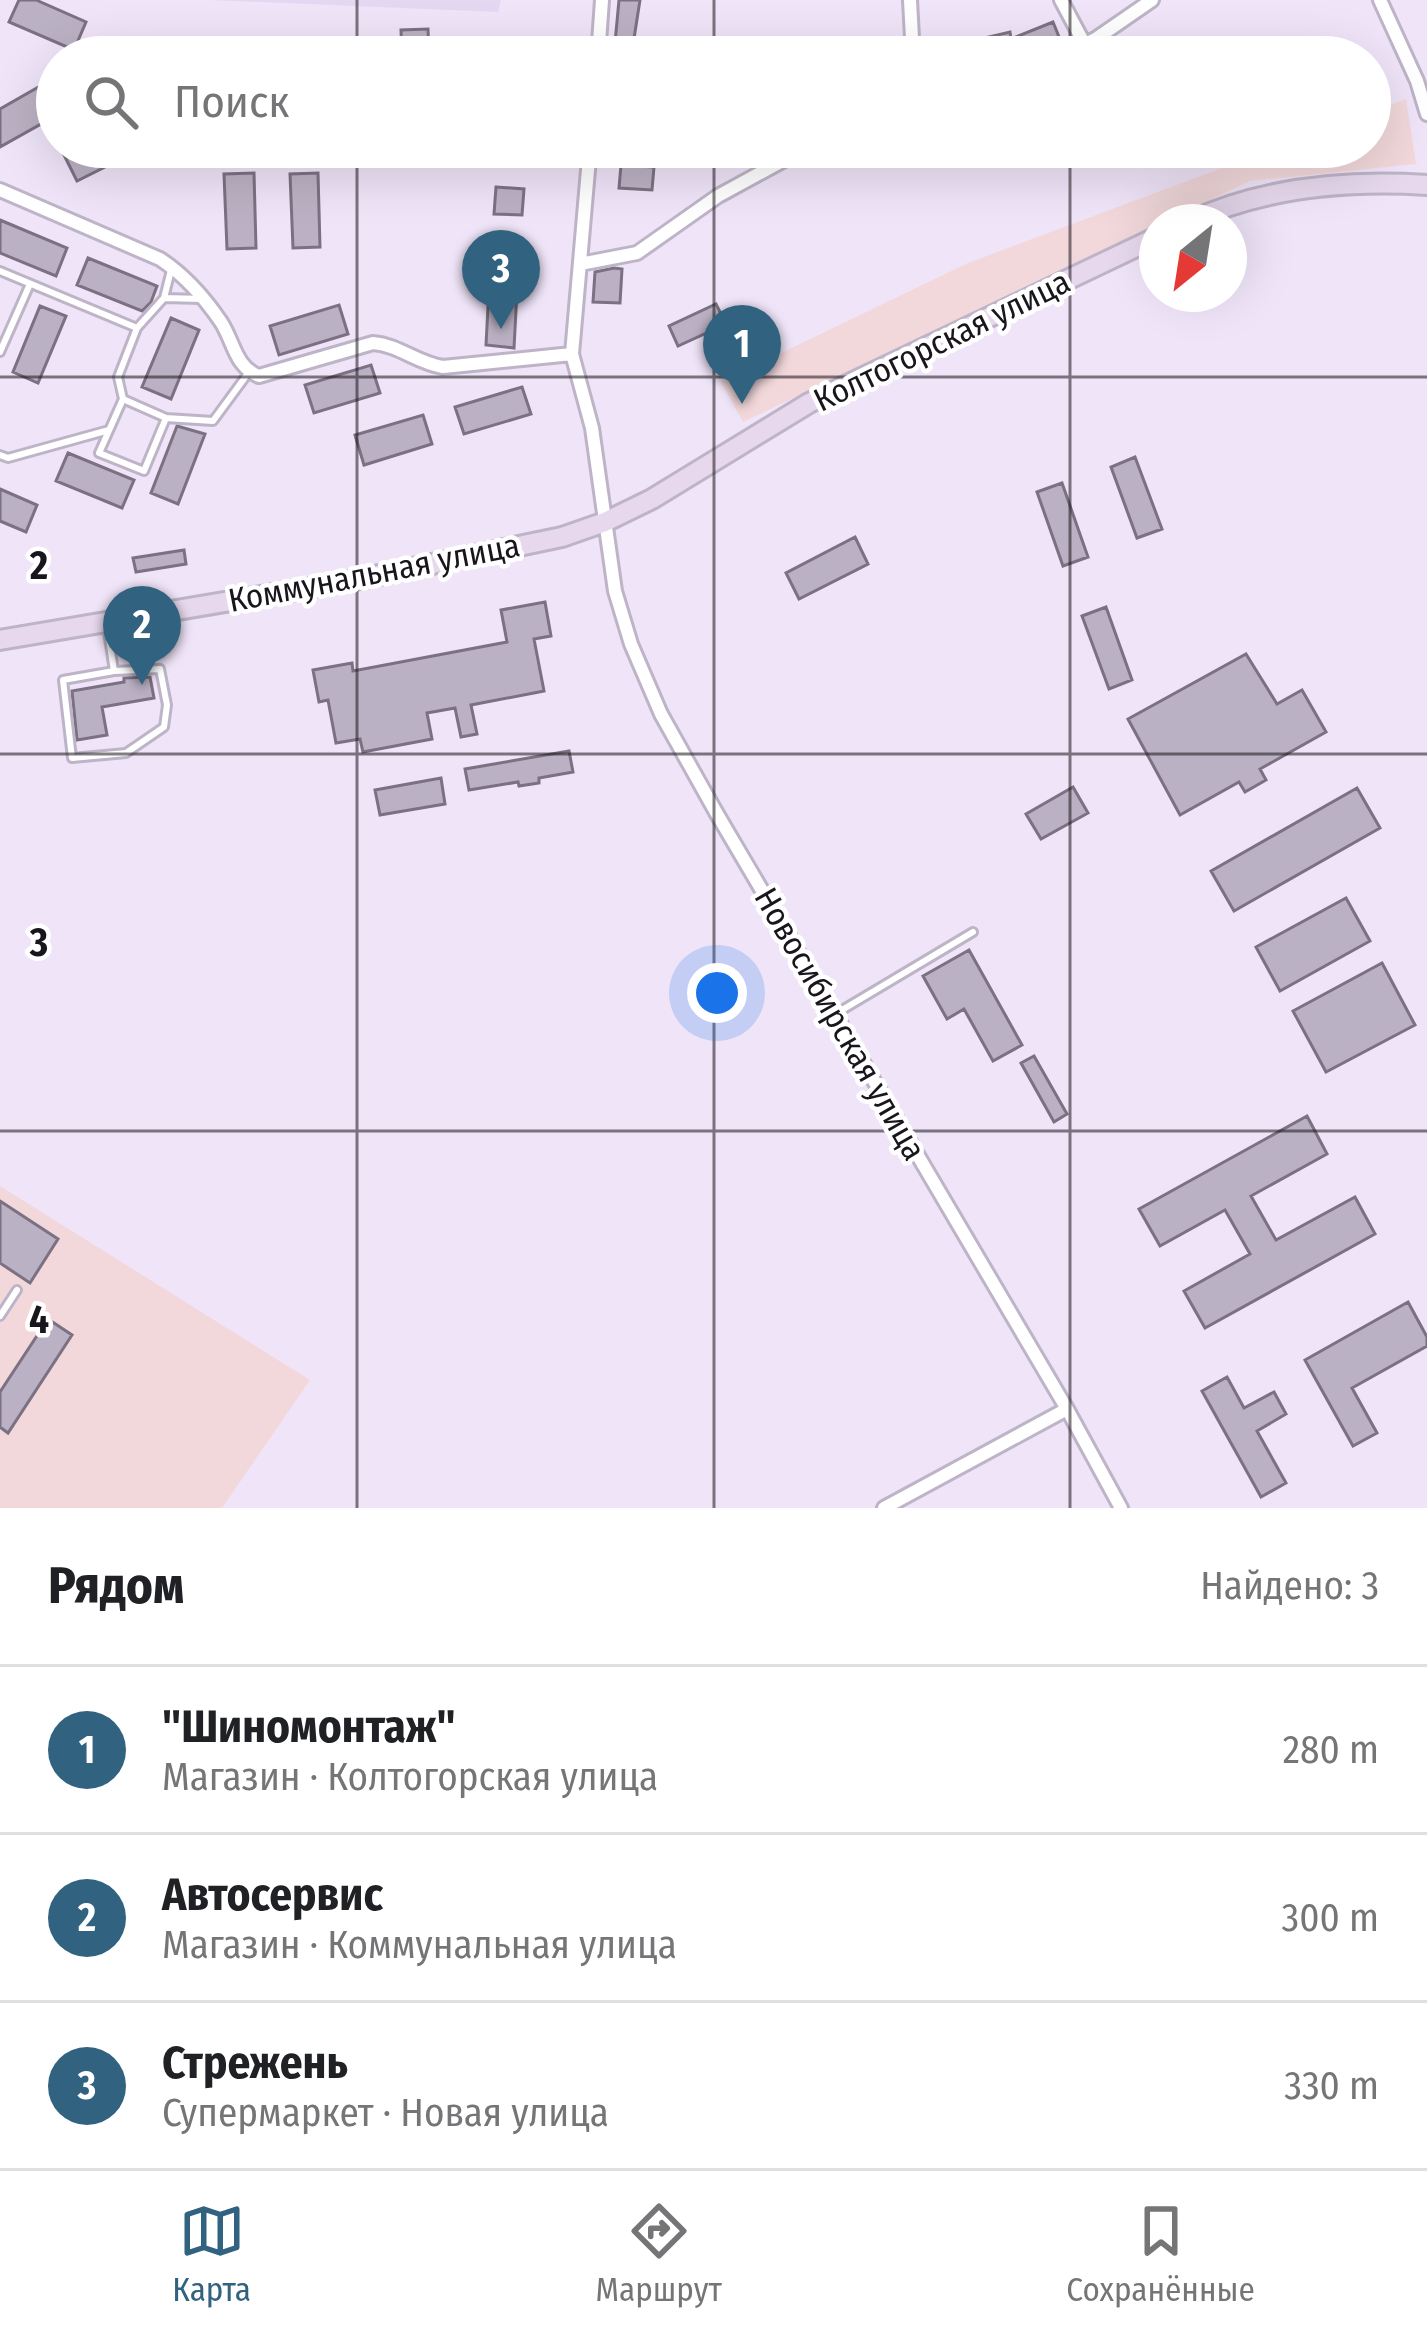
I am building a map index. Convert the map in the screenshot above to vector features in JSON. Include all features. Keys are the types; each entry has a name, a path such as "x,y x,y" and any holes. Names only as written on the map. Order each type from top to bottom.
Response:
{"main road":[{"path":"1238,204 1265,194 1334,185 1427,185"},
{"name":"Колтогорская улица","path":"605,523 809,403 1139,246"},
{"name":"Коммунальная улица","path":"0,640 356,580 562,537 605,523"}],"street":[{"path":"599,36 602,0"},
{"path":"910,0 912,36"},
{"path":"1061,0 1080,36"},
{"path":"1098,36 1152,0"},
{"path":"1380,0 1427,114"},
{"path":"0,190 184,274 224,325 241,364 259,376 373,343 391,345 422,364 442,367 572,354 588,168"},
{"path":"580,264 637,253 718,196 769,168"},
{"name":"Новосибирская улица","path":"572,354 592,428 615,591 661,714 1121,1508"},
{"path":"884,1508 1067,1409"}],"lane":[{"path":"166,418 144,471 100,453 123,399 118,376 137,328 164,298 172,266"},
{"path":"0,271 137,328"},
{"path":"0,352 30,284"},
{"path":"164,298 204,299"},
{"path":"123,399 166,418 213,421 249,372"},
{"path":"0,455 8,458 109,430"},
{"path":"106,621 114,671"},
{"path":"160,669 167,705 164,727 126,753 72,758 63,680 114,671 160,669"},
{"path":"833,1015 973,932"},
{"path":"0,1316 17,1289"}],"shaded area":[{"path":"211,0 501,0 498,12"},
{"path":"1406,99 1416,164 1391,167 1391,105"},
{"path":"1222,168 1377,168 1250,181 1202,204 1139,204 1139,234 743,422 721,382 968,263"},
{"path":"0,1186 310,1380 222,1508 0,1508"}],"building":[{"path":"19,0 36,0 86,22 80,36 42,36 9,22"},
{"path":"619,0 640,0 634,36 616,36"},
{"path":"1053,22 1059,36 1018,36"},
{"path":"428,29 428,36 401,36 401,30"},
{"path":"36,88 36,127 0,147 0,109"},
{"path":"70,168 103,168 77,181"},
{"path":"621,168 654,168 652,190 619,188"},
{"path":"254,173 256,248 227,249 224,174"},
{"path":"318,173 320,247 293,248 290,174"},
{"path":"496,187 524,189 522,215 494,214"},
{"path":"0,220 67,248 56,276 0,253"},
{"path":"88,258 157,286 151,302 142,311 77,285"},
{"path":"490,269 518,272 514,348 486,345"},
{"path":"622,269 620,303 593,302 595,272"},
{"path":"716,304 726,324 678,346 669,326"},
{"path":"339,305 348,334 279,355 270,326"},
{"path":"40,306 66,316 38,383 13,372"},
{"path":"171,318 199,330 171,399 142,387"},
{"path":"371,365 380,393 314,413 305,385"},
{"path":"522,387 531,414 464,434 455,407"},
{"path":"423,415 432,444 364,465 355,435"},
{"path":"177,426 205,434 178,504 151,493"},
{"path":"68,453 134,480 122,508 56,481"},
{"path":"1135,457 1162,529 1137,538 1111,467"},
{"path":"1062,483 1088,557 1063,566 1037,492"},
{"path":"0,489 37,505 26,532 0,521"},
{"path":"855,537 868,564 799,599 786,573"},
{"path":"184,550 186,564 136,572 133,558"},
{"path":"545,602 551,636 534,639 544,691 471,705 477,734 461,737 455,708 427,713 432,739 363,752 360,739 336,743 328,700 319,702 313,670 352,663 353,671 507,642 501,610"},
{"path":"1106,607 1132,680 1109,689 1082,616"},
{"path":"1246,654 1277,704 1302,690 1326,732 1260,769 1266,780 1245,792 1239,782 1180,815 1128,719"},
{"path":"150,677 154,698 102,707 107,735 77,740 72,691 124,682 124,678"},
{"path":"569,751 573,772 539,778 539,783 469,790 465,769"},
{"path":"441,778 445,804 380,815 375,790"},
{"path":"1073,787 1088,813 1041,839 1026,814"},
{"path":"1357,788 1380,828 1234,911 1211,871"},
{"path":"1346,898 1370,941 1280,991 1256,947"},
{"path":"969,950 1022,1045 993,1061 964,1009 947,1019 923,976"},
{"path":"1382,963 1415,1025 1326,1072 1293,1011"},
{"path":"1034,1056 1067,1114 1054,1122 1021,1063"},
{"path":"1307,1116 1327,1154 1251,1196 1276,1240 1355,1197 1375,1234 1205,1328 1184,1291 1250,1254 1225,1210 1160,1246 1139,1209"},
{"path":"0,1201 58,1239 30,1283 0,1263"},
{"path":"1408,1302 1427,1346 1352,1388 1377,1433 1353,1446 1305,1360"},
{"path":"48,1319 72,1335 8,1433 0,1427 0,1392"},
{"path":"1227,1377 1244,1408 1274,1392 1286,1414 1257,1431 1286,1483 1261,1497 1202,1391"}],"place":[{"name":"Стрежень","path":"501,329"},
{"name":"\"Шиномонтаж\"","path":"742,404"},
{"name":"Автосервис","path":"142,685"}]}
